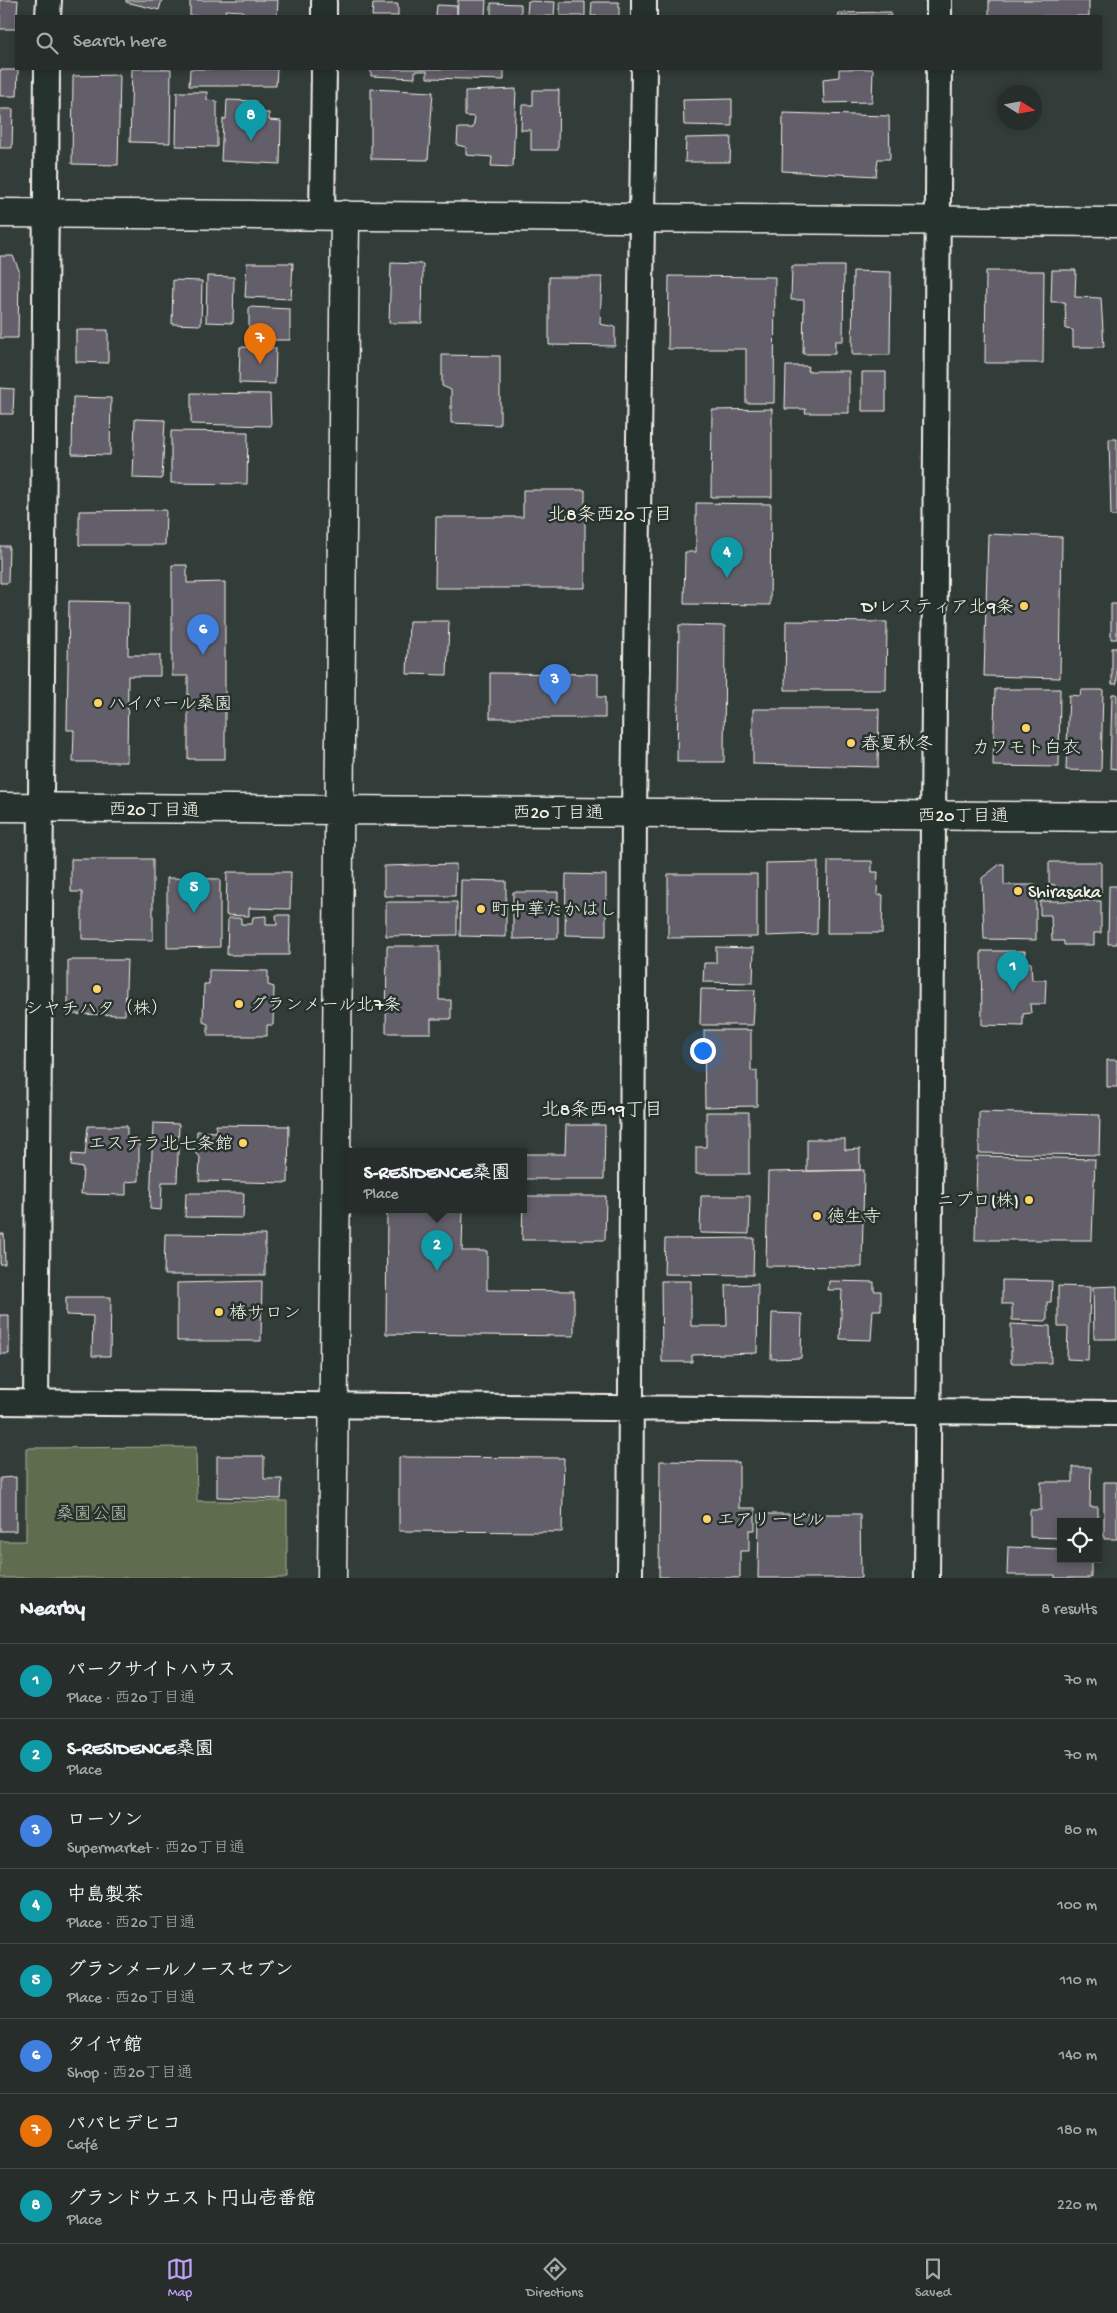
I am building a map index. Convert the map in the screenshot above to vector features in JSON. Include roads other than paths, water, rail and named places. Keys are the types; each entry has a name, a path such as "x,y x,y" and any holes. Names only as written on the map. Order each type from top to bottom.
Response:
{"street":[{"path":"48,0 48,15"},
{"path":"324,0 324,15"},
{"path":"644,0 644,15"},
{"path":"939,0 939,15"},
{"path":"36,1402 47,70"},
{"path":"324,70 334,215 339,811 332,1578"},
{"path":"630,1578 634,812 644,70"},
{"path":"927,1578 939,70"},
{"path":"0,213 1117,222"},
{"name":"西20丁目通","path":"0,807 1117,817"},
{"path":"0,1402 1117,1413"}],"place":[{"name":"グランドウエスト円山壱番館","path":"251,141"},
{"name":"パパヒデヒコ","path":"260,364"},
{"name":"中島製茶","path":"727,578"},
{"name":"D'レスティア北9条","path":"1024,606"},
{"name":"タイヤ館","path":"203,655"},
{"name":"ハイパール桑園","path":"98,703"},
{"name":"ローソン","path":"555,705"},
{"name":"カワモト白衣","path":"1026,728"},
{"name":"春夏秋冬","path":"851,743"},
{"name":"Shirasaka","path":"1018,891"},
{"name":"町中華たかはし","path":"481,909"},
{"name":"グランメールノースセブン","path":"194,913"},
{"name":"シヤチハタ（株）","path":"97,989"},
{"name":"パークサイトハウス","path":"1013,992"},
{"name":"グランメール北7条","path":"239,1004"},
{"name":"エステラ北七条館","path":"243,1143"},
{"name":"ニプロ(株)","path":"1029,1200"},
{"name":"徳生寺","path":"817,1216"},
{"name":"S-RESIDENCE桑園","path":"437,1271"},
{"name":"椿サロン","path":"219,1312"},
{"name":"エアリービル","path":"707,1519"}],"district":[{"name":"北8条西20丁目","path":"610,513"},
{"name":"北8条西19丁目","path":"602,1108"}],"park label":[{"name":"桑園公園","path":"92,1513"}]}
